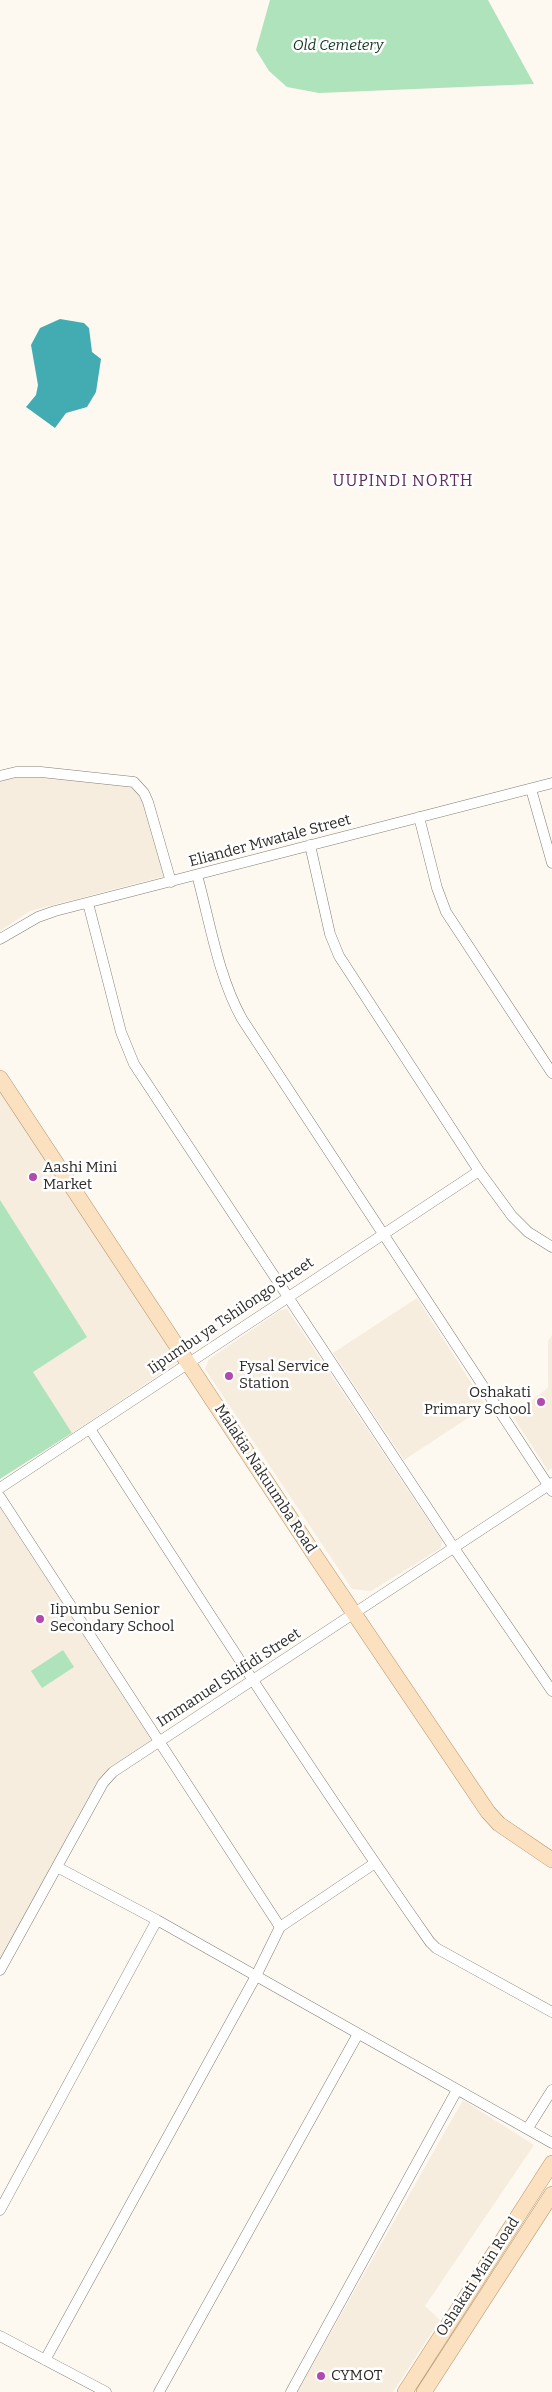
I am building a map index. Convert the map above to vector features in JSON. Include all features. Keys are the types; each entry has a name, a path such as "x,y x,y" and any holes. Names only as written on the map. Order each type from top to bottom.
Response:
{"main road":[{"name":"Malakia Nakuumba Road","path":"0,1078 492,1818 552,1860"},
{"name":"Oshakati Main Road","path":"404,2392 552,2163"},
{"name":"Oshakati Main Road","path":"424,2392 552,2194"},
{"path":"480,2275 494,2284"}],"street":[{"path":"0,776 16,772 41,772 134,782 144,793 148,802 171,882"},
{"name":"Eliander Mwatale Street","path":"0,939 38,917 552,783"},
{"path":"531,789 552,863"},
{"path":"419,817 437,888 446,912 552,1074"},
{"path":"310,845 330,934 339,956 479,1171 519,1225 552,1247"},
{"path":"197,875 233,1003 551,1487"},
{"path":"88,903 125,1047 454,1548 552,1691"},
{"name":"Iipumbu ya Tshilongo Street","path":"0,1488 383,1232 479,1171"},
{"path":"90,1429 253,1680 375,1863 436,1948 552,2012"},
{"name":"Immanuel Shifidi Street","path":"0,1970 108,1777 354,1613 551,1487"},
{"path":"0,1498 161,1741 280,1927"},
{"path":"45,2360 256,1976 280,1927 375,1863"},
{"path":"57,1867 157,1920 552,2143"},
{"path":"0,2210 157,1920"},
{"path":"159,2392 358,2034"},
{"path":"290,2392 457,2090"},
{"path":"528,2128 552,2090"},
{"path":"0,2336 106,2392"}],"shaded area":[{"path":"41,772 140,787 169,875 30,911 0,931 0,780"},
{"path":"0,1089 181,1360 72,1433 33,1372 0,1200"},
{"path":"417,1298 486,1406 404,1460 333,1353"},
{"path":"287,1309 442,1541 441,1548 371,1591 352,1589 205,1369 209,1359 281,1310"},
{"name":"Oshakati Primary School","path":"552,1335 552,1468 548,1471 512,1415 548,1388 548,1341"},
{"name":"Iipumbu Senior Secondary School","path":"0,1497 161,1741 113,1772 0,1970"},
{"path":"463,2100 534,2145 425,2306 440,2320 393,2392 297,2392"}],"green space":[{"name":"Old Cemetery","path":"270,0 488,0 534,84 319,93 287,87 269,71 256,50"},
{"path":"0,1200 87,1337 33,1372 72,1433 0,1479"},
{"path":"63,1650 74,1667 42,1688 31,1671"}],"water":[{"path":"60,319 84,323 89,328 92,352 101,359 96,392 87,407 66,413 55,428 26,407 36,395 38,385 31,345 40,328"}],"place":[{"name":"Aashi Mini Market","path":"33,1177"},
{"name":"Fysal Service Station","path":"229,1376"},
{"name":"Oshakati Primary School","path":"541,1402"},
{"name":"Iipumbu Senior Secondary School","path":"40,1619"},
{"name":"CYMOT","path":"321,2376"}],"district":[{"name":"UUPINDI NORTH","path":"403,482"}]}
